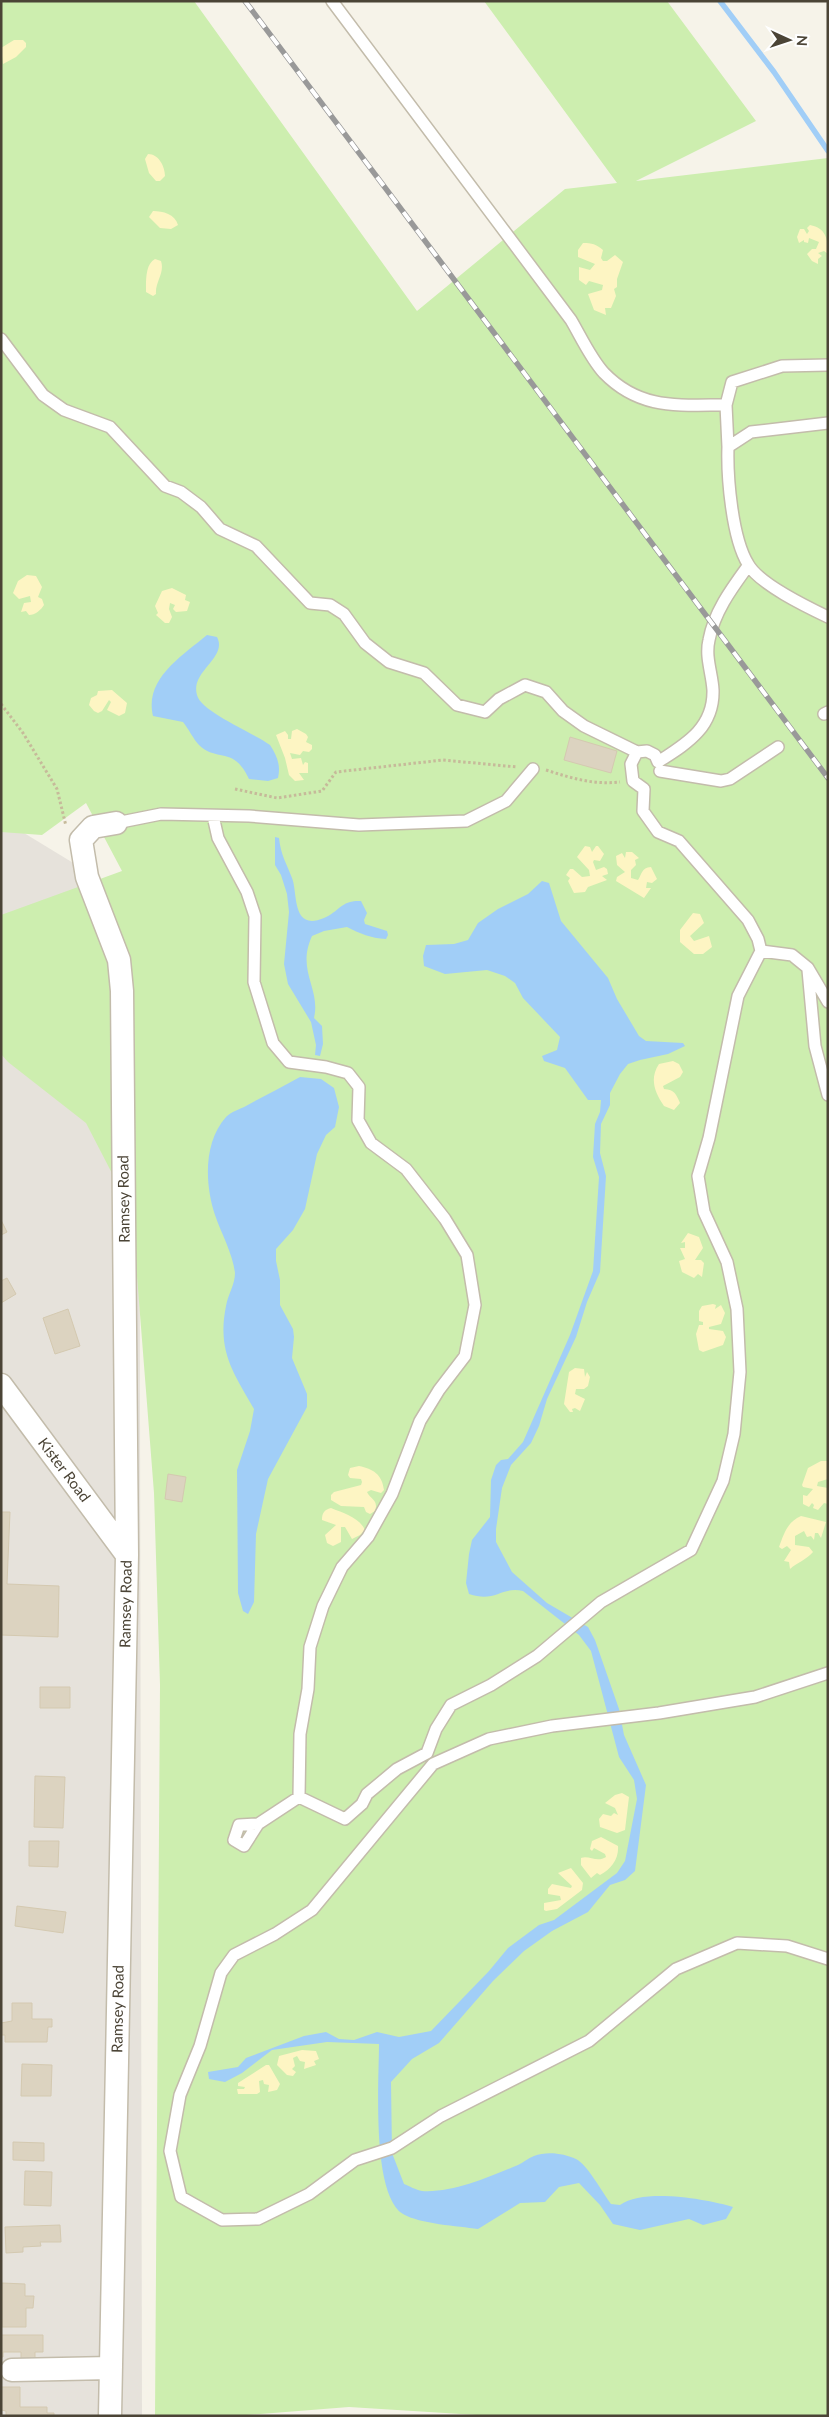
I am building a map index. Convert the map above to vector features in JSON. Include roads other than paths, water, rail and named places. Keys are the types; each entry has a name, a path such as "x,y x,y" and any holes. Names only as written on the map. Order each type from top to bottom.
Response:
{"street":[{"name":"Ramsey Road","path":"110,2416 128,1555 122,991 119,960 87,877 81,840 93,827 116,823"},
{"name":"Kister Road","path":"1,1385 128,1555"},
{"path":"12,2370 111,2368"}],"lane":[{"path":"332,1 571,320 604,372 640,399 662,405 726,405"},
{"path":"1,339 44,395 64,410 110,427 165,486 181,492 201,507 220,528 256,546 310,603 330,605 344,614 365,643 389,662 424,673 457,705 486,712 498,699 525,685 546,692 563,711 584,726 637,752 647,751 654,755 658,762 694,738 711,711 713,690 708,641 725,598 748,566"},
{"path":"828,365 782,366 732,382 726,405 730,496 741,547 748,566 771,585 828,617"},
{"path":"728,447 751,432 828,423"},
{"path":"660,771 721,781 730,779 778,747"},
{"path":"299,1797 345,1819 362,1804 367,1794 397,1769 427,1753 436,1729 451,1705 491,1685 536,1656 601,1602 690,1550 723,1481 734,1434 740,1372 737,1309 727,1262 704,1212 698,1176 709,1138 738,996 761,951 758,939 748,920 678,841 658,832 643,811 644,789 633,781 631,764 637,752"},
{"path":"116,823 161,814 359,825 466,821 506,801 533,769"},
{"path":"213,816 218,838 247,892 255,916 254,982 273,1043 289,1062 326,1067 348,1073 359,1087 358,1120 371,1143 406,1169 445,1219 467,1255 475,1305 465,1356 438,1390 420,1421 392,1494 368,1537 342,1567 323,1606 310,1647 308,1689 300,1734 299,1797"},
{"path":"761,951 792,955 808,968 828,1002"},
{"path":"808,968 815,1046 828,1095"},
{"path":"828,1673 754,1697 659,1713 552,1726 489,1739 433,1764 312,1910 275,1934 234,1955 221,1973 200,2046 180,2095 170,2151 181,2197 222,2220 258,2219 310,2194 355,2160 392,2148 441,2116 589,2041 676,1969 737,1943 787,1946 828,1959"},
{"path":"258,1824 299,1797"}],"water":[{"path":"207,635 217,637 218,652 199,679 196,686 197,695 201,702 218,715 270,745 278,761 278,778 268,781 249,779 237,762 231,758 206,750 199,745 183,722 153,716 152,703 154,691 160,680 177,660"},
{"path":"275,837 279,838 282,854 294,884 298,908 306,920 313,921 324,918 349,902 361,901 367,913 364,920 365,924 387,931 388,935 386,939 375,938 347,927 324,931 312,936 308,948 307,969 314,997 314,1018 322,1026 323,1044 320,1056 315,1055 316,1045 311,1022 288,984 284,964 289,912 287,894 281,875 275,865"},
{"path":"542,881 549,883 561,921 608,978 617,999 639,1036 646,1041 683,1043 685,1046 668,1054 628,1064 620,1074 610,1093 610,1105 601,1124 600,1153 606,1176 600,1272 587,1302 576,1337 547,1399 539,1426 531,1443 511,1465 502,1488 496,1529 496,1542 512,1572 547,1603 588,1627 595,1640 619,1709 624,1735 646,1785 635,1871 625,1880 610,1885 588,1912 552,1931 524,1951 493,1981 439,2043 412,2059 391,2082 392,2153 404,2184 422,2191 434,2191 471,2183 518,2165 539,2154 555,2153 566,2155 576,2159 585,2166 611,2204 620,2205 644,2197 659,2196 692,2198 733,2207 726,2219 703,2225 689,2219 640,2230 613,2224 600,2205 579,2183 559,2187 545,2202 520,2203 478,2229 419,2220 403,2214 393,2202 386,2184 381,2161 379,2135 379,2044 327,2042 272,2050 242,2073 225,2082 209,2079 208,2072 238,2067 246,2058 304,2036 326,2032 339,2039 354,2040 377,2032 399,2037 431,2031 489,1971 508,1948 539,1925 554,1920 617,1873 625,1861 637,1799 634,1780 619,1757 591,1651 579,1635 523,1591 515,1590 486,1597 478,1596 469,1594 466,1583 472,1540 490,1517 491,1480 496,1465 501,1460 508,1459 523,1442 570,1335 593,1271 599,1177 593,1157 595,1124 600,1112 601,1100 588,1100 565,1068 544,1061 542,1056 557,1050 560,1037 523,998 515,983 505,976 487,970 445,974 424,966 423,956 426,945 454,944 468,940 478,923 498,909 528,894"},
{"path":"300,1077 321,1079 334,1088 339,1107 335,1127 326,1135 317,1154 305,1209 293,1230 276,1249 276,1261 280,1280 280,1305 293,1329 292,1358 307,1394 307,1407 268,1479 256,1534 254,1602 248,1614 243,1611 238,1593 237,1470 250,1431 254,1409 234,1372 225,1349 224,1322 235,1273 232,1258 218,1222 209,1191 208,1164 213,1139 226,1117"}],"waterway":[{"path":"720,1 774,72 828,151"}],"railway":[{"path":"245,1 828,778"}]}
